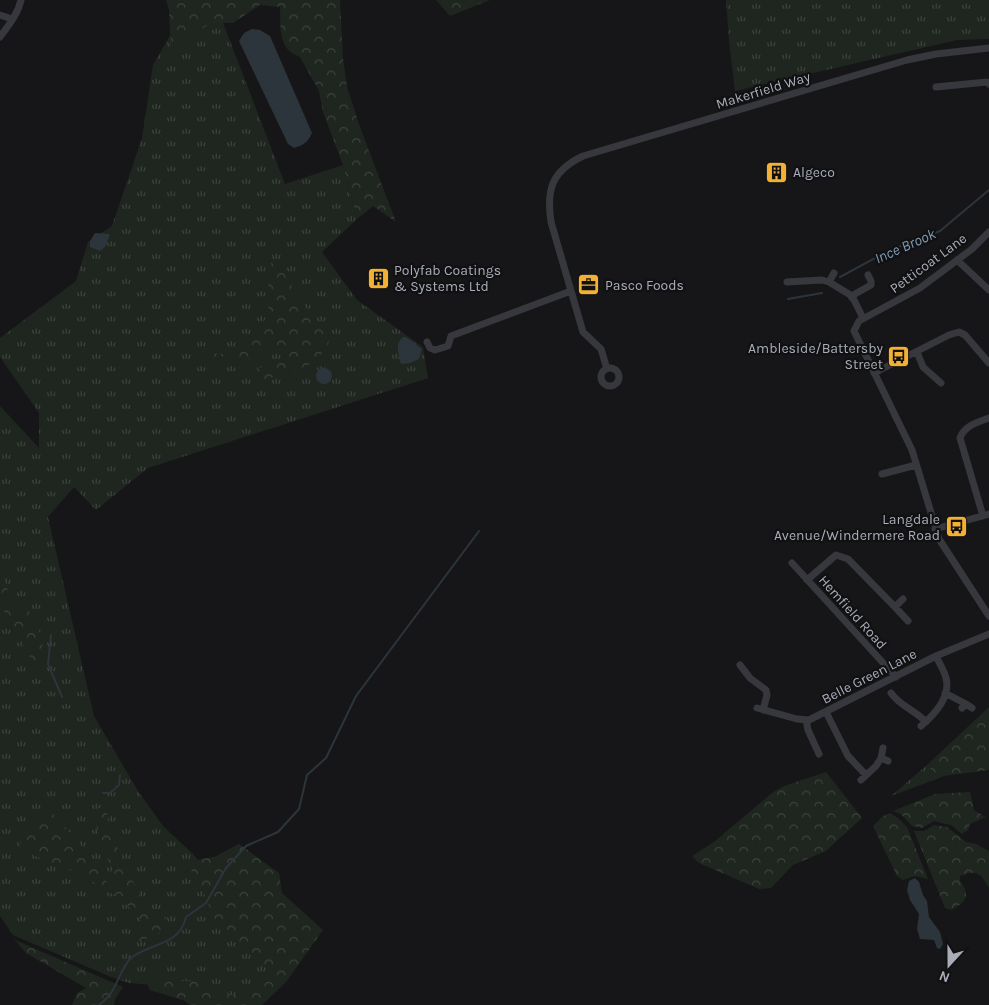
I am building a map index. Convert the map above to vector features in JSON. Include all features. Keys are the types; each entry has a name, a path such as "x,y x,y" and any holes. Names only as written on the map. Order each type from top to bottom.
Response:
{"street":[{"path":"0,37 20,6 21,0"},
{"path":"0,16 12,19"},
{"name":"Makerfield Way","path":"571,291 548,207 549,193 554,180 561,170 572,161 583,156 907,60 936,54 989,48"},
{"path":"936,87 987,82 989,84"},
{"name":"Petticoat Lane","path":"874,373 855,336 855,327 863,318 908,296 957,260 989,232"},
{"path":"957,260 989,290"},
{"path":"829,282 834,273"},
{"path":"852,298 855,294 871,285 868,275"},
{"path":"787,282 822,280 829,282 852,298 863,318"},
{"path":"427,342 430,348 435,350 448,346 451,336 571,291 583,332 601,349 607,369"},
{"path":"989,363 965,334 959,332 949,335 874,373 912,450 939,539 989,616"},
{"path":"917,352 923,367 941,382"},
{"path":"935,528 986,515 960,438 966,428 989,418"},
{"path":"882,474 916,465"},
{"path":"807,580 836,555 848,559 908,622"},
{"name":"Hemfield Road","path":"792,563 896,677"},
{"path":"895,608 903,599"},
{"name":"Belle Green Lane","path":"806,720 826,712 936,656 989,634"},
{"path":"891,693 897,702 907,709 918,713 924,724 937,711 945,693 946,678 936,656"},
{"path":"740,665 750,678 766,690 766,695 760,709 806,720 808,730 819,754"},
{"path":"945,693 966,706"},
{"path":"826,712 848,756 863,778 884,759 883,748"}],"green space":[{"path":"166,0 340,0 343,58 347,87 396,222 373,206 357,219 343,165 323,112 319,91 300,57 287,49 284,43 281,30 280,7 260,5 233,23 211,23 171,49 169,10"},
{"path":"436,0 490,0 450,16"},
{"path":"726,0 989,0 989,39 957,40 735,91"},
{"path":"220,15 285,184 343,165 357,219 322,252 357,300 423,347 428,378 148,468 96,510 74,487 48,517 94,716 138,791 163,826 193,854 221,888 237,938 280,977 252,1005 193,988 129,983 111,977 13,935 0,916 0,406 39,448 39,413 0,357 0,338 76,281 88,242 112,226 142,138 153,65 181,16"},
{"path":"273,261 278,265 300,300 330,339 319,357 312,363 294,371 264,380 258,368 281,362 283,357 277,351 271,335 264,351 257,357 215,364 209,361 209,356 234,352 240,349 249,342 264,321 269,305 268,277 270,265"},
{"path":"0,566 13,606 16,610 28,609 41,635 44,654 39,660 33,661 31,659 0,604"},
{"path":"989,707 989,770 939,778 927,765"},
{"path":"927,765 939,778 891,796"},
{"path":"826,772 862,818 826,851 793,865 771,888 759,889 699,863 692,856 714,842 772,793 784,786"},
{"path":"970,792 974,810 985,817 970,824 968,830 962,834 951,825 934,821 922,828 912,826 901,814 893,811 935,794"},
{"path":"99,808 106,810 118,850 148,912 152,915 166,917 166,923 161,932 150,938 133,943 134,939 141,932 143,923 125,904 103,888 66,868 32,854 20,845 26,827 42,810 51,811 83,848 110,887 118,883 102,845 96,824 96,815"},
{"path":"890,813 907,827 928,879 915,876 903,880 897,876 873,826 883,816"},
{"path":"934,825 947,827 966,842 976,844 989,851 989,888 978,874 971,873 960,876 960,881 966,894 964,901 952,910 945,908 914,831 924,831"},
{"path":"239,844 279,873 282,893 323,930 286,982 262,1005 190,1005 185,1001 150,990 148,986 149,978 161,978 185,981 197,980 230,994 248,994 265,983 274,973 214,918 199,881 190,876 195,860 214,857"},
{"path":"15,940 123,987 115,999 114,1005 72,1005 77,993 86,988 26,953"}],"shaded area":[{"path":"252,29 260,30 270,36 312,133 307,141 297,147 294,148 288,144 239,41 244,33"},
{"path":"95,233 110,234 106,246 100,251 90,247 90,241"},
{"path":"403,337 406,337 422,349 419,359 410,363 402,364 400,362 398,346"},
{"path":"324,368 330,370 332,376 330,382 324,384 318,382 316,376 318,370"},
{"path":"915,878 919,882 927,901 929,917 940,932 943,944 940,949 937,948 934,940 920,939 917,929 919,914 910,900 907,890 909,881"}],"waterway":[{"name":"Ince Brook","path":"840,277 890,250 940,231 989,190"},
{"name":"Ince Brook","path":"788,299 822,293"},
{"path":"99,1005 111,993 125,965 132,957 164,942 178,933 186,917 206,903 226,868 246,846 278,832 299,809 307,775 326,758 356,696 479,531"},
{"path":"51,635 48,664 62,697"},
{"path":"103,793 110,793 119,785 120,775"}],"place":[{"name":"Algeco","path":"777,172"},
{"name":"Polyfab Coatings & Systems Ltd","path":"378,278"},
{"name":"Pasco Foods","path":"589,285"},
{"name":"Ambleside/Battersby Street","path":"899,356"},
{"name":"Langdale Avenue/Windermere Road","path":"956,527"}]}
